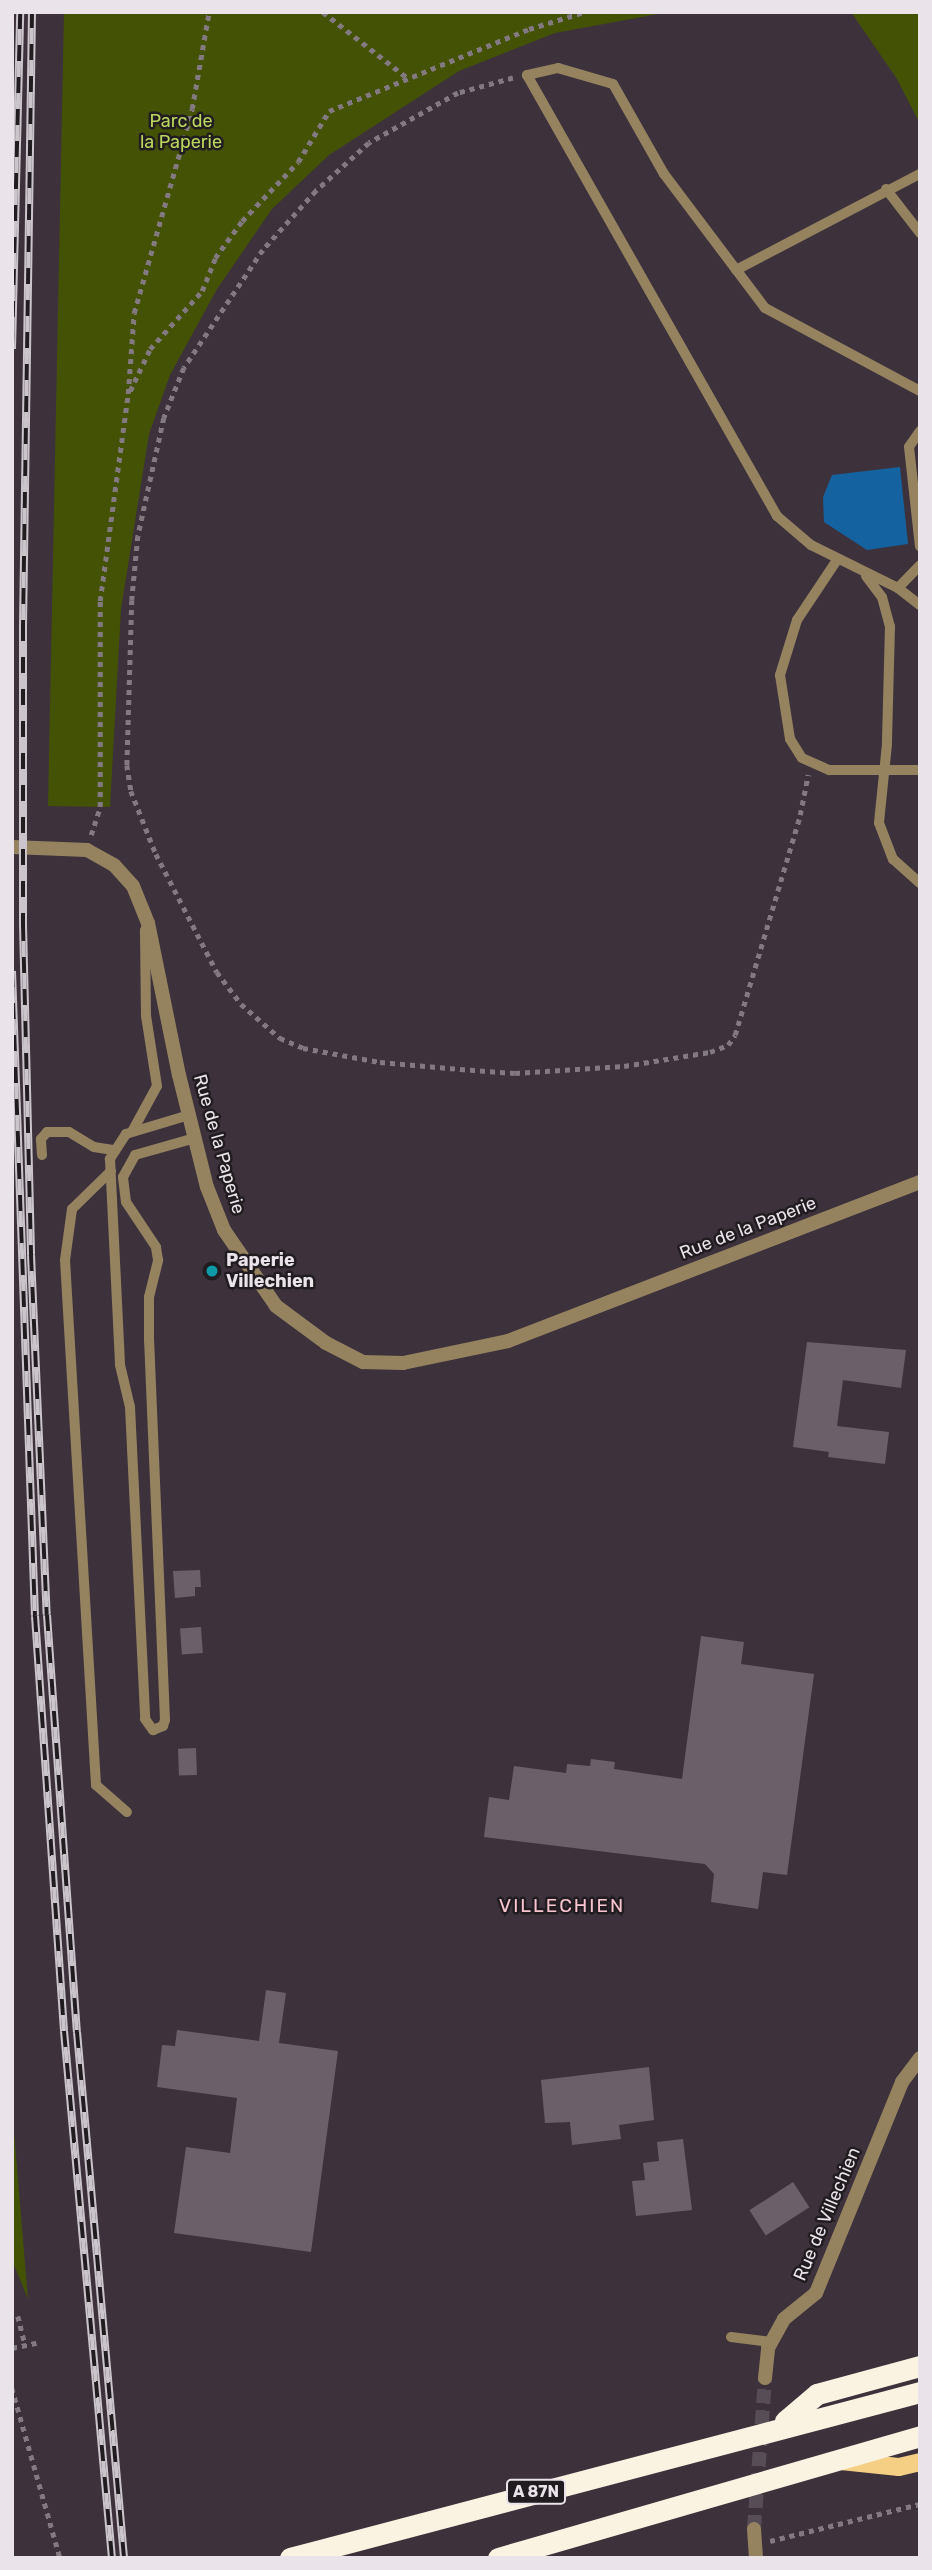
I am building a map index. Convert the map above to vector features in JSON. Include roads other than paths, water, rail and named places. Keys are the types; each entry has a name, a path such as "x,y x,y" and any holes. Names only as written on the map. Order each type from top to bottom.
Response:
{"highway":[{"path":"782,2425 817,2394 920,2366"},
{"name":"A 87N","path":"290,2558 377,2538 782,2425 920,2392"},
{"path":"498,2558 920,2436"}],"main road":[{"path":"831,2460 899,2467 920,2462"}],"street":[{"name":"Rue de la Paperie","path":"12,847 49,847 102,856 125,876 145,910 195,1138 224,1230 263,1290 326,1343 373,1363 420,1360 508,1341 920,1182"},
{"name":"Rue de Villechien","path":"765,2378 771,2342 784,2319 816,2293 902,2082 920,2058"},
{"path":"754,2529 756,2552"}],"lane":[{"path":"920,391 765,308 664,174 613,84 558,68 527,75 704,382 754,480 777,516 811,545 865,575 898,588 920,605"},
{"path":"736,270 886,189 920,174"},
{"path":"886,189 920,233"},
{"path":"920,431 909,447 920,546"},
{"path":"837,560 797,620 780,675 790,739 810,764 829,770 920,770"},
{"path":"898,588 920,565"},
{"path":"865,575 882,597 890,625 883,770 878,810 881,836 892,859 920,883"},
{"path":"145,910 146,1016 157,1086 132,1131 113,1150 111,1171 120,1366 130,1407 145,1719 147,1726 157,1730 166,1720 149,1341 149,1297 158,1260 156,1247 127,1202 123,1177 135,1155 195,1138"},
{"path":"132,1131 190,1115"},
{"path":"42,1155 41,1139 47,1132 69,1132 94,1147 113,1150"},
{"path":"111,1171 72,1209 65,1260 96,1785 127,1812"},
{"path":"731,2337 771,2342"}],"water":[{"path":"900,467 908,544 867,550 824,522 823,497 832,475"}],"tunnel":[{"path":"754,2529 765,2378"}],"railway":[{"path":"12,349 20,12"},
{"path":"32,12 23,625 23,925 31,1255 47,1615 77,2032 124,2558"},
{"path":"12,971 35,1616 64,2031 112,2558"}],"place":[{"name":"Paperie Villechien","path":"212,1271"}],"district":[{"name":"VILLECHIEN","path":"562,1906"}],"park label":[{"name":"Parc de la Paperie","path":"181,132"}]}
